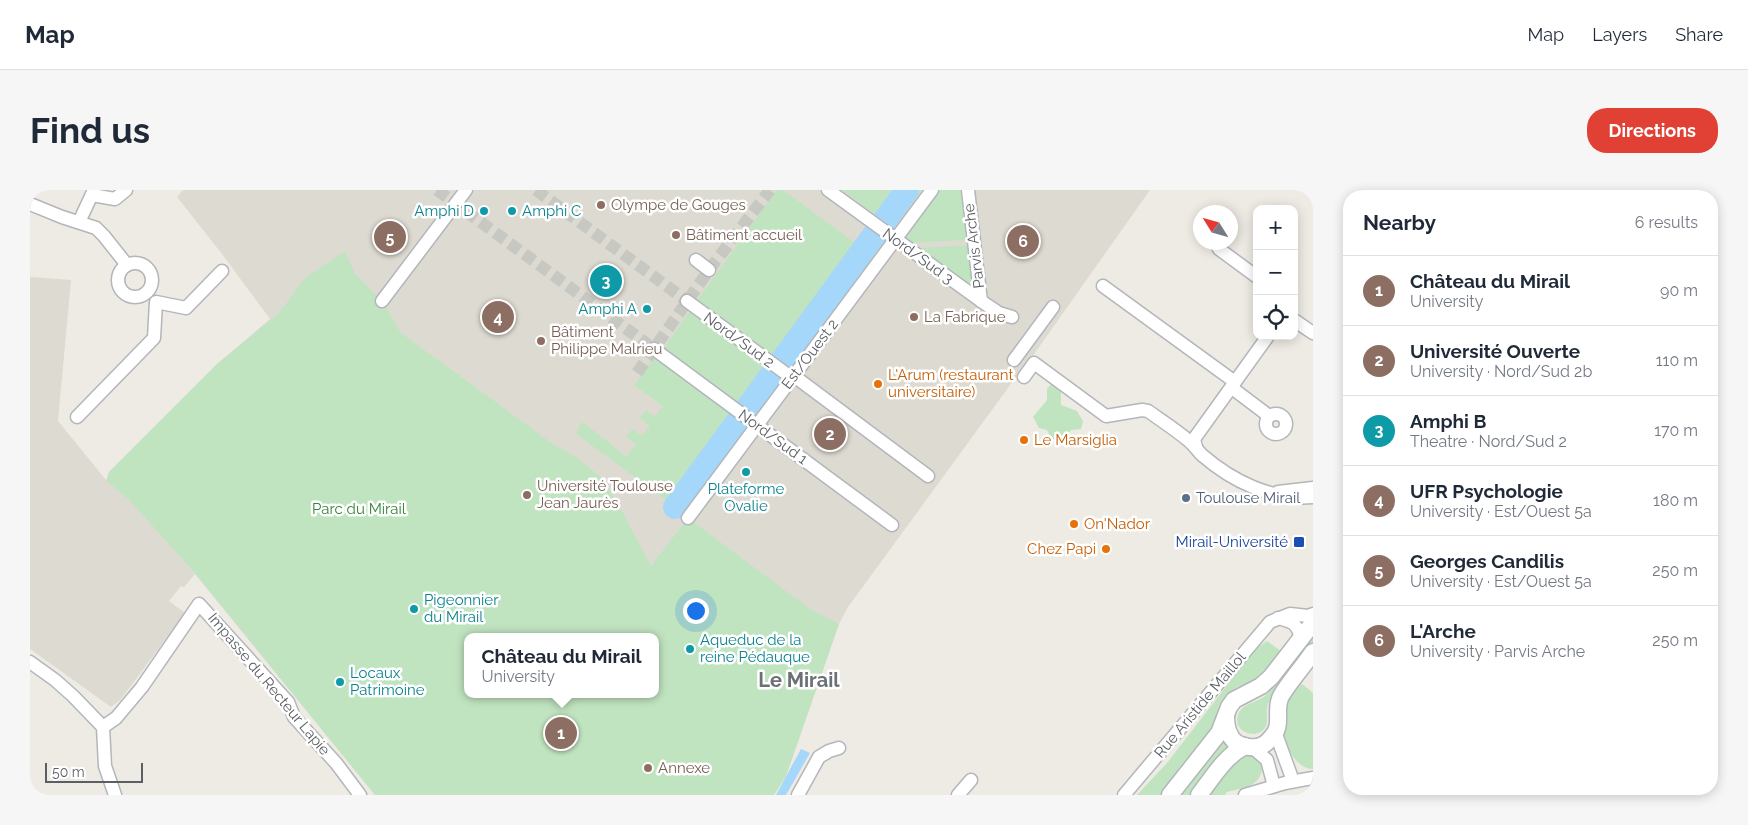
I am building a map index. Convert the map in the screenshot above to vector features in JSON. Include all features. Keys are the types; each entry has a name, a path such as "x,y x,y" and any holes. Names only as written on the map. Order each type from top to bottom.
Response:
{"main road":[{"path":"1170,795 1219,733 1229,707 1234,700 1260,686 1271,677 1313,623"},
{"path":"1199,795 1224,762 1235,751 1266,743 1276,734 1281,697 1313,652"},
{"path":"1226,717 1229,734 1236,742 1249,747"}],"street":[{"path":"79,222 93,192 114,199 126,190"},
{"path":"382,301 466,190"},
{"name":"Nord/Sud 3","path":"828,190 998,313 1012,317"},
{"name":"Est/Ouest 2","path":"688,518 742,451 752,423 893,238 932,190"},
{"name":"Parvis Arche","path":"968,190 981,301"},
{"path":"30,204 96,228 127,266"},
{"path":"1220,250 1253,274"},
{"path":"696,260 709,270"},
{"path":"136,263 149,270 152,279 151,285 146,293 139,297 131,297 123,293 120,288 118,278 122,269 127,266 136,263"},
{"path":"146,293 156,302 186,308 222,271"},
{"path":"1103,286 1234,385 1269,416"},
{"name":"Nord/Sud 2","path":"687,301 928,476"},
{"path":"77,417 154,338 156,302"},
{"path":"1014,360 1053,307"},
{"path":"1298,323 1313,333"},
{"path":"1265,340 1194,439 1196,447 1200,454 1237,480 1249,486 1285,497 1298,499 1313,498"},
{"name":"Nord/Sud 1","path":"654,350 892,525"},
{"path":"1024,377 1034,363 1106,416 1142,410 1148,411 1196,447"},
{"path":"1274,493 1313,488"},
{"name":"Impasse du Recteur Lapie","path":"103,727 116,718 142,687 200,604 288,702 294,717 336,763 360,795"},
{"path":"1278,618 1290,614 1308,616 1313,614"},
{"path":"1278,618 1293,623 1298,627 1301,638"},
{"name":"Rue Aristide Maillol","path":"1124,795 1231,670 1264,628 1278,618"},
{"path":"30,662 61,686 103,727 105,766 115,795"},
{"path":"1276,734 1284,783"},
{"path":"1249,747 1267,760 1284,783"},
{"path":"798,795 819,757 839,748"},
{"path":"1244,795 1284,783 1313,778"},
{"path":"958,795 971,780"}],"shaded area":[{"name":"Université Toulouse Jean Jaurès","path":"183,190 1150,190 1032,357 848,607 839,624 786,776 774,795 375,795 195,574 184,587 181,586 169,601 185,613 121,699 111,707 30,649 30,277 71,280 58,421 106,480 109,472 217,364 270,319 177,197"}],"green space":[{"path":"777,190 783,190 873,256 790,369 696,302"},
{"path":"842,190 922,190 894,228"},
{"path":"938,190 962,190 970,240 911,243 903,238"},
{"path":"970,245 977,291 918,248"},
{"name":"Parc du Mirail","path":"345,251 355,274 382,301 401,333 553,444 576,457 601,477 616,500 651,566 688,518 810,609 839,624 786,776 774,795 375,795 195,573 129,500 107,481 109,472 217,364 279,313 305,278"},
{"path":"690,311 783,379 755,417 663,349"},
{"path":"655,357 749,426 684,513 576,434 581,423 584,423 627,457 636,444 626,437 632,429 642,436 650,426 640,418 646,410 655,417 663,406 634,385"},
{"path":"1052,383 1061,390 1061,405 1077,411 1083,421 1081,429 1071,430 1066,438 1058,443 1050,436 1047,430 1039,428 1033,417 1047,400 1047,389"},
{"path":"1313,631 1313,642 1282,680 1272,696 1267,707 1266,726 1262,731 1252,734 1242,730 1237,721 1240,711 1267,694"},
{"path":"1267,641 1281,651 1267,670 1258,679 1237,687 1226,695 1219,705 1214,728 1160,795 1137,795 1167,763 1255,649"},
{"path":"1302,684 1313,693 1313,769 1302,765 1293,756 1289,750 1284,732 1287,719 1285,706"},
{"path":"1223,741 1230,748 1190,795 1179,795"},
{"path":"1252,753 1263,762 1260,777 1256,781 1247,787 1227,792 1225,795 1206,795 1220,775 1232,763"}],"water":[{"path":"801,749 810,753 786,795 776,795"}],"waterway":[{"path":"675,507 907,190"}],"tunnel":[{"path":"437,190 654,349"},
{"path":"536,190 687,301"},
{"path":"637,373 709,270 770,190"}],"place":[{"name":"Olympe de Gouges","path":"601,205"},
{"name":"Amphi D","path":"484,211"},
{"name":"Amphi C","path":"512,211"},
{"name":"Bâtiment accueil","path":"676,235"},
{"name":"Georges Candilis","path":"390,237"},
{"name":"L'Arche","path":"1023,241"},
{"name":"Amphi B","path":"606,281"},
{"name":"Amphi A","path":"647,309"},
{"name":"UFR Psychologie","path":"498,317"},
{"name":"La Fabrique","path":"914,317"},
{"name":"Bâtiment Philippe Malrieu","path":"541,341"},
{"name":"L'Arum (restaurant universitaire)","path":"878,384"},
{"name":"Université Ouverte","path":"830,434"},
{"name":"Le Marsiglia","path":"1024,440"},
{"name":"Plateforme Ovalie","path":"746,472"},
{"name":"Université Toulouse Jean Jaurès","path":"527,495"},
{"name":"Toulouse Mirail","path":"1186,498"},
{"name":"On'Nador","path":"1074,524"},
{"name":"Mirail-Université","path":"1299,542"},
{"name":"Chez Papi","path":"1106,549"},
{"name":"Pigeonnier du Mirail","path":"414,609"},
{"name":"Aqueduc de la reine Pédauque","path":"690,649"},
{"name":"Locaux Patrimoine","path":"340,682"},
{"name":"Château du Mirail","path":"561,733"},
{"name":"Annexe","path":"648,768"}],"district":[{"name":"Le Mirail","path":"799,680"}]}
